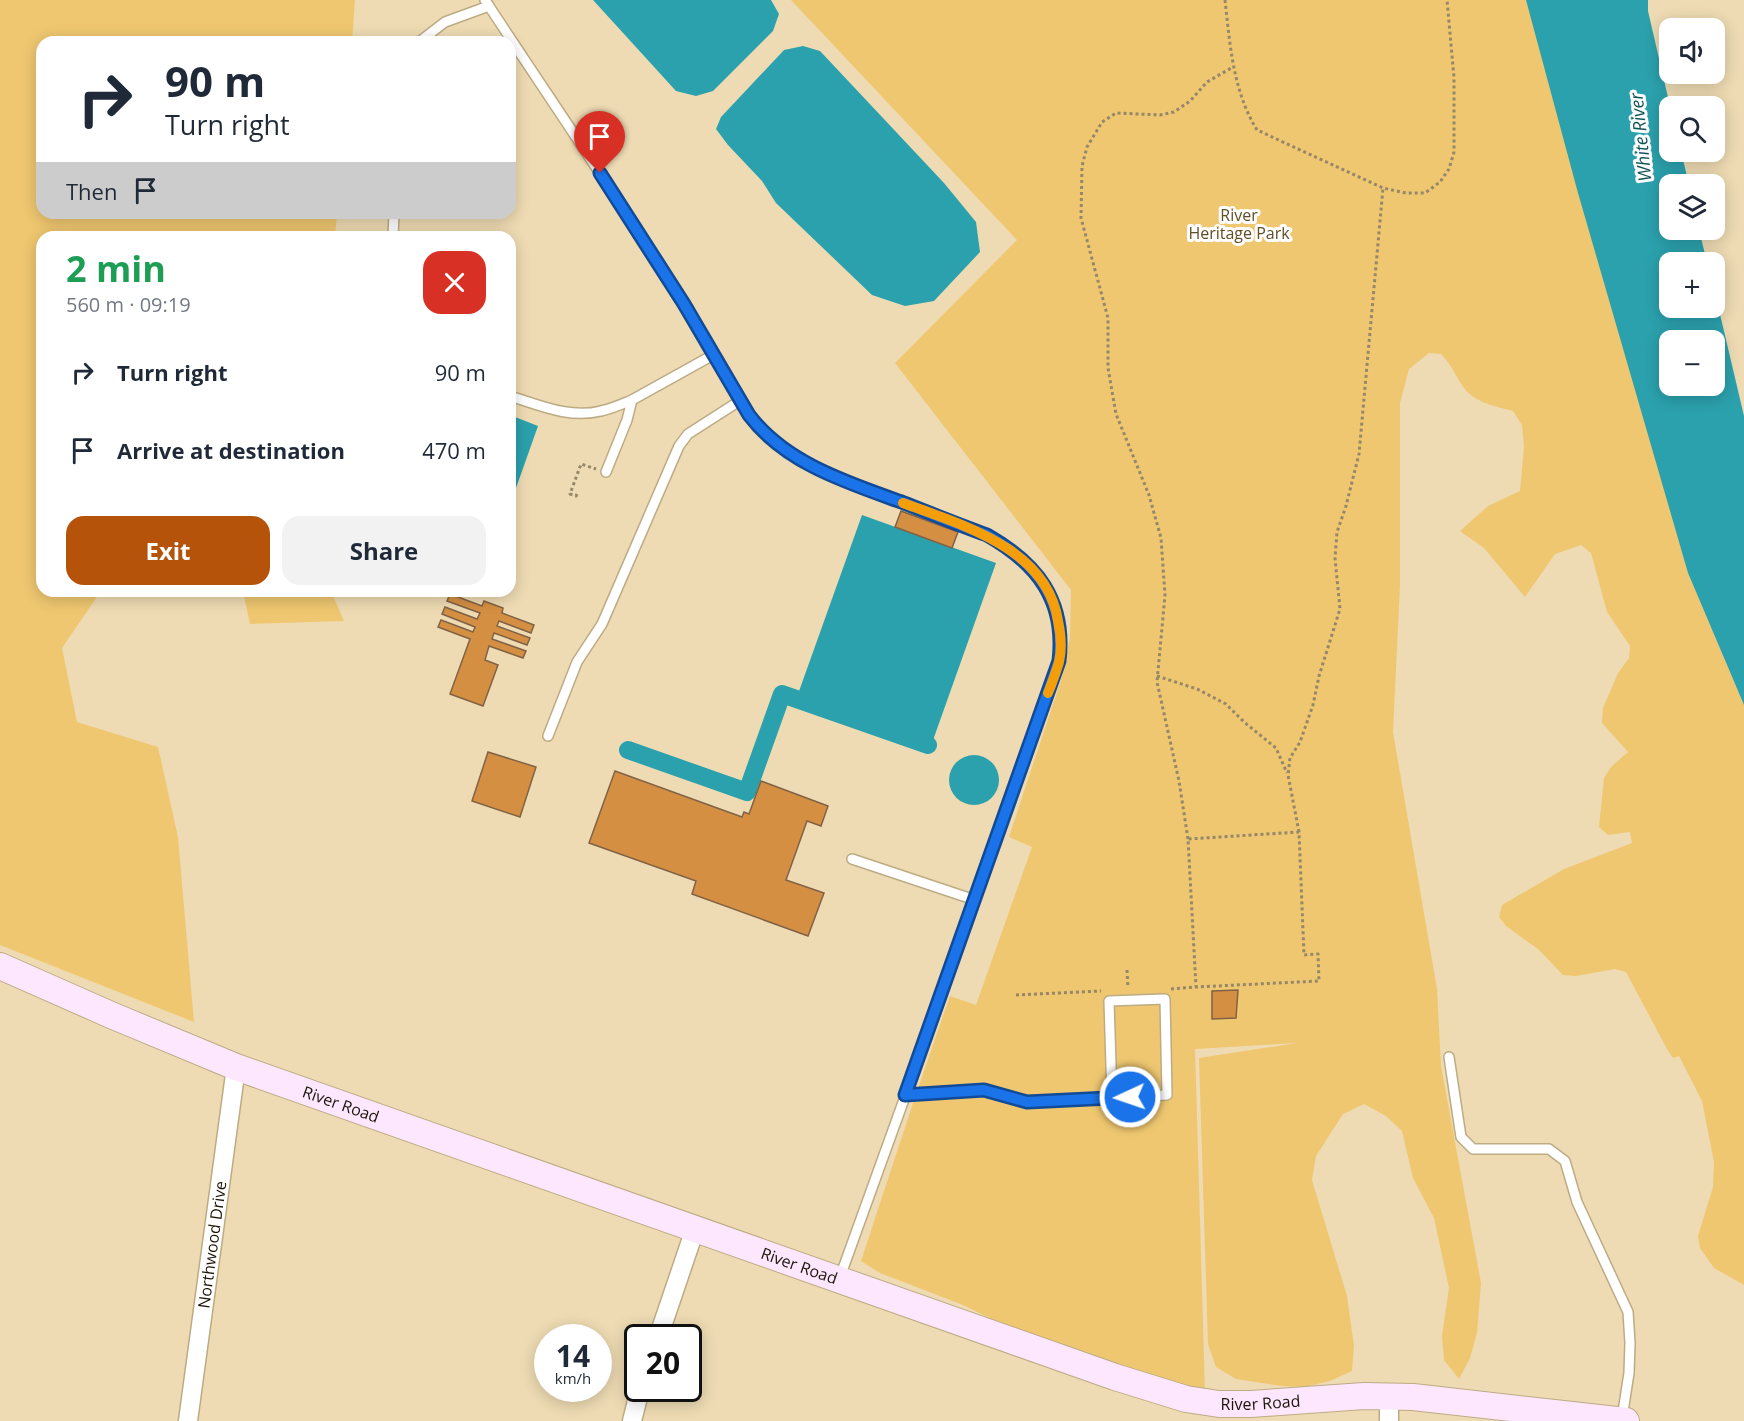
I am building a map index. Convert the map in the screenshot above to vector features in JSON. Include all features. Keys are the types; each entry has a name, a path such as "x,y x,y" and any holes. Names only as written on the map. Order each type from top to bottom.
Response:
{"street":[{"name":"River Road","path":"0,966 236,1067 1150,1388 1219,1404 1346,1397 1389,1408 1442,1399 1626,1421"},
{"name":"Northwood Drive","path":"188,1421 236,1067"},
{"path":"663,1324 695,1229"},
{"path":"632,1421 637,1402"}],"lane":[{"path":"427,36 445,22 487,3 509,36"},
{"path":"516,47 632,221 749,415 762,432 792,454 827,474 987,535 1028,564 1053,600 1057,613 1061,645 1059,661 840,1280"},
{"path":"516,398 553,410 575,414 600,412 632,400 713,355"},
{"path":"606,472 627,420 632,400"},
{"path":"548,736 577,662 602,624 679,446 688,434 741,400"},
{"path":"852,858 975,900"},
{"path":"905,1095 984,1090 1027,1102 1112,1098 1167,1095 1165,999 1109,1002 1112,1098"},
{"path":"1449,1057 1461,1137 1473,1149 1549,1149 1565,1161 1577,1202 1628,1312 1629,1373 1621,1420"}],"path":[{"path":"1225,0 1233,67 1248,115 1257,130 1383,188 1406,193 1425,193 1440,182 1449,169 1454,152 1454,78 1447,0"},
{"path":"1196,987 1188,839 1179,781 1157,682 1165,595 1161,538 1149,495 1116,414 1108,368 1108,318 1081,218 1082,166 1087,147 1102,122 1116,113 1160,115 1174,112 1190,101 1207,82 1233,67"},
{"path":"1288,778 1290,758 1300,742 1313,705 1319,676 1340,609 1335,558 1337,532 1359,454 1383,188"},
{"path":"577,494 576,496 570,494 581,464 606,472"},
{"path":"1157,676 1197,689 1226,704 1276,748 1288,778 1299,832 1304,955 1318,954 1318,981 1160,989"},
{"path":"1188,839 1299,832"},
{"path":"1127,970 1128,990"},
{"path":"1016,995 1106,991"}],"green space":[{"path":"0,0 355,0 352,36 36,36 36,219 336,219 336,231 36,231 36,597 97,597 62,648 77,722 158,747 178,837 194,1022 0,945"},
{"name":"River Heritage Park","path":"791,0 1527,0 1688,573 1744,705 1744,1285 1714,1268 1700,1248 1698,1236 1713,1187 1714,1162 1702,1101 1679,1056 1673,1058 1667,1049 1626,972 1615,969 1576,976 1563,975 1538,949 1506,926 1499,917 1502,905 1564,869 1632,843 1630,832 1608,835 1599,827 1604,778 1611,767 1628,752 1602,723 1603,708 1618,673 1629,658 1630,646 1607,612 1591,553 1581,545 1555,554 1525,597 1484,548 1460,531 1488,506 1520,491 1524,447 1522,425 1513,411 1490,405 1470,395 1441,354 1429,353 1409,369 1400,403 1400,585 1393,732 1437,989 1441,1066 1481,1283 1477,1333 1470,1358 1459,1379 1444,1360 1442,1336 1449,1288 1434,1218 1413,1178 1402,1131 1386,1116 1364,1104 1343,1114 1316,1156 1312,1180 1347,1296 1354,1346 1352,1371 1330,1381 1305,1387 1236,1379 1216,1367 1208,1344 1199,1058 1297,1043 1195,1049 1205,1392 1176,1387 1022,1334 963,1305 880,1273 861,1261 950,996 976,1005 1032,847 1009,837 1061,680 1070,638 1071,590 895,363 1017,240"},
{"path":"244,597 334,597 344,621 250,624"}],"water":[{"path":"593,0 771,0 779,14 773,31 713,91 696,96 676,91"},
{"name":"White River","path":"1526,0 1648,0 1648,11 1659,58 1659,84 1665,84 1668,96 1659,96 1659,162 1684,162 1686,174 1659,174 1659,240 1702,240 1704,252 1659,252 1659,318 1721,318 1724,330 1659,330 1659,396 1725,396 1725,335 1744,416 1744,705 1688,573 1578,193"},
{"path":"803,46 820,51 944,183 976,222 980,252 934,301 905,306 872,295 776,203 762,181 716,129 721,117 784,50"},
{"path":"516,417 538,426 516,488"},
{"path":"862,515 996,563 932,743 798,694"},
{"path":"974,755 992,762 999,780 992,798 974,805 956,798 949,780 956,762"}],"building":[{"path":"901,511 958,532 952,548 895,527"},
{"path":"449,597 458,597 482,606 484,601 503,608 502,613 534,625 531,633 499,621 497,626 530,638 527,645 494,633 492,639 526,651 523,658 489,646 485,660 498,665 483,706 450,694 470,639 438,627 441,620 473,632 475,627 442,614 445,607 477,619 480,613 447,601"},
{"path":"488,752 536,767 520,817 472,801"},
{"path":"615,771 742,817 744,812 749,814 761,781 828,806 821,826 807,821 786,880 824,893 808,936 692,894 696,881 589,843"},
{"path":"1238,990 1236,1018 1212,1019 1212,991"}],"waterway":[{"path":"628,750 747,792 782,694 928,745"}],"slow traffic":[{"path":"903,503 987,535 1028,564 1038,576 1053,600 1060,630 1059,661 1048,693"}],"route":[{"path":"600,173 684,304 749,415 762,432 778,445 827,474 987,535 1028,564 1053,600 1060,630 1059,661 905,1095 984,1090 1027,1102 1130,1097"}]}
